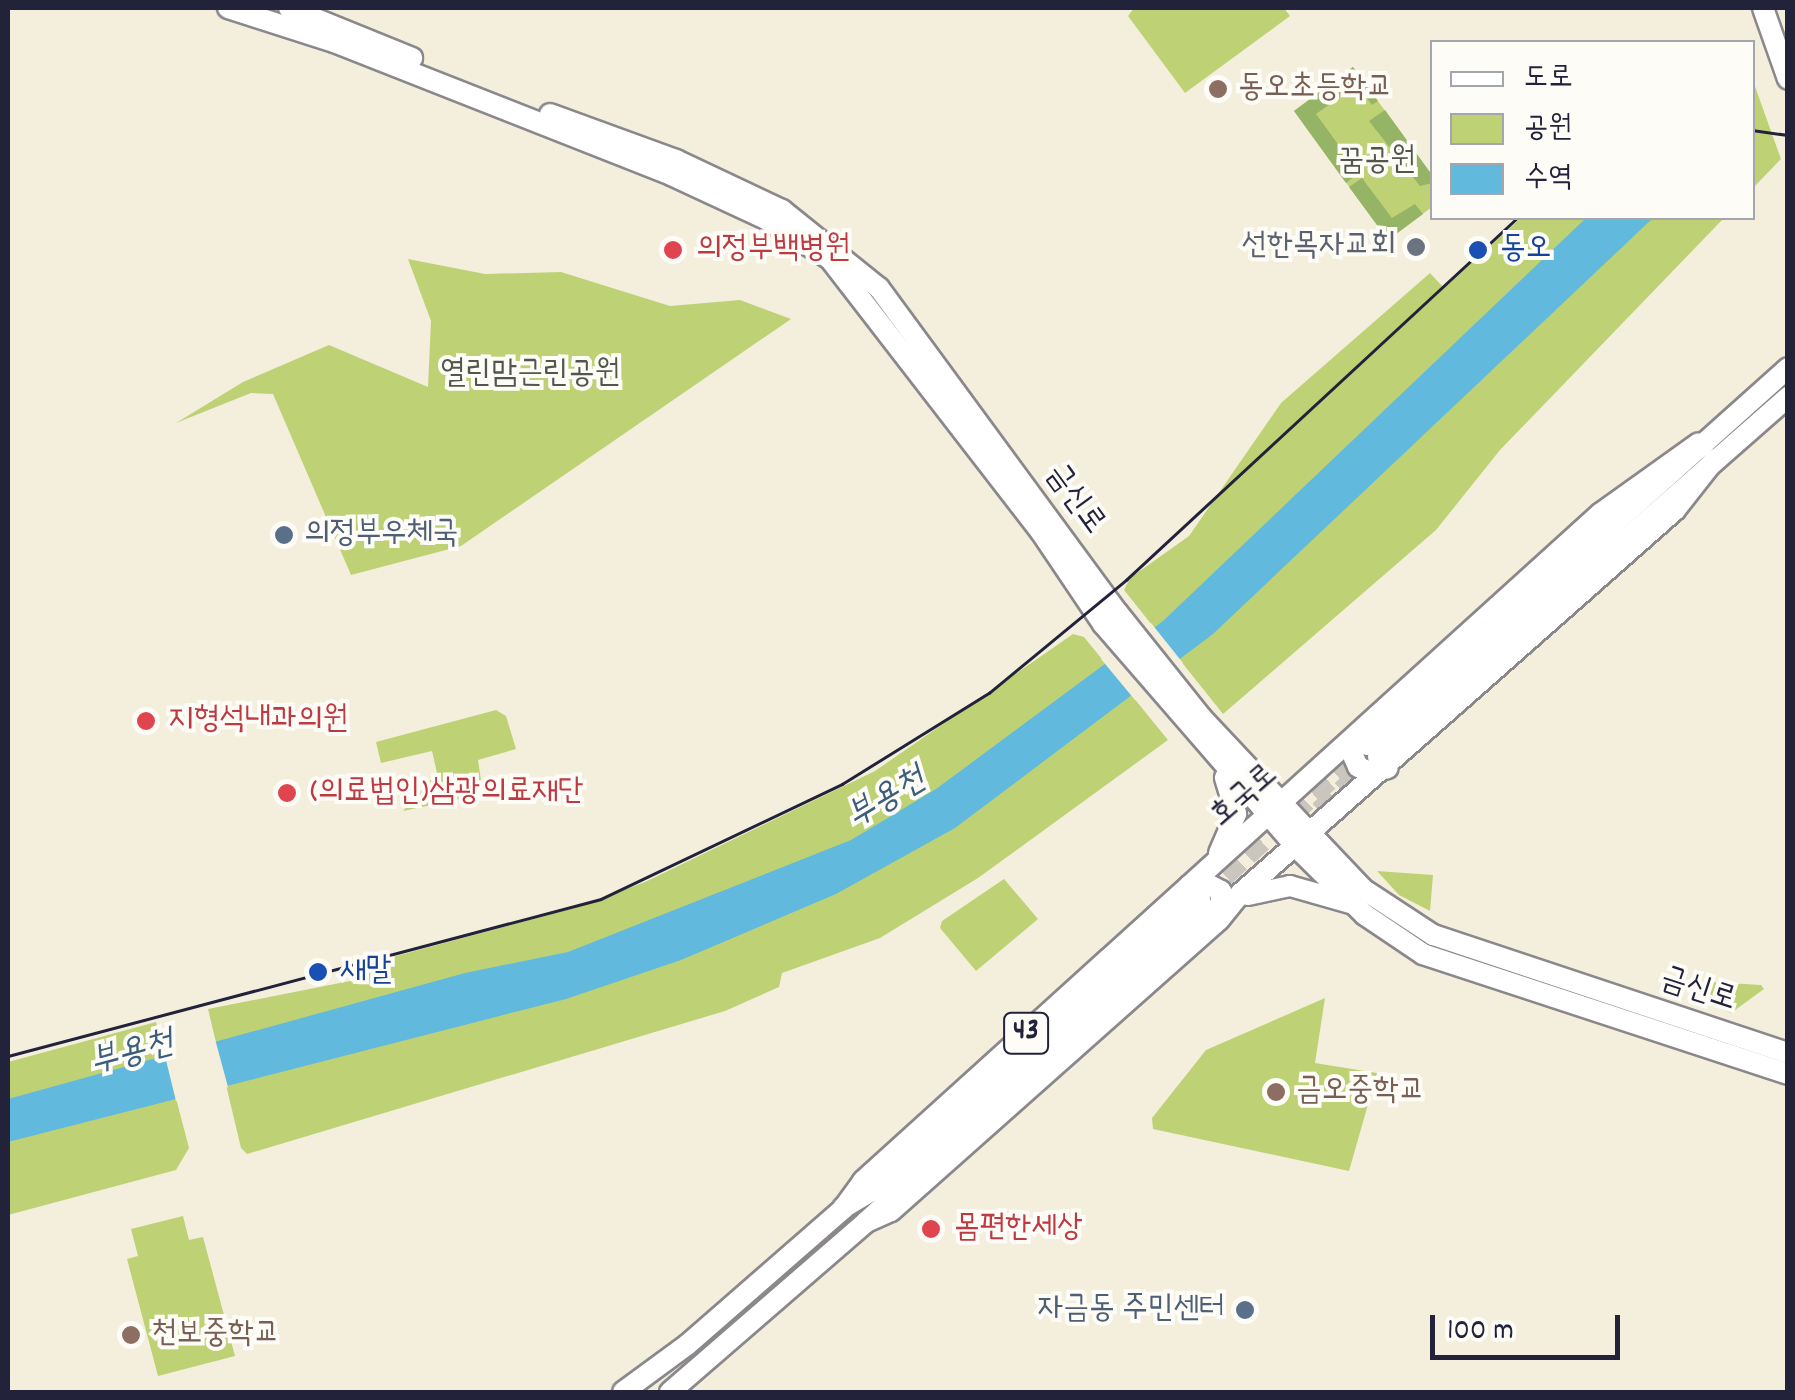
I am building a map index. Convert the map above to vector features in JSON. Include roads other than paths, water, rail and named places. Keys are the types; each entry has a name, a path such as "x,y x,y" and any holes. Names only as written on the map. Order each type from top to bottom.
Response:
{"main road":[{"name":"금신로","path":"228,8 334,42 670,175 814,248 848,278 1111,618"},
{"name":"금신로","path":"289,8 676,160 820,235 879,288 1111,618"},
{"path":"1764,8 1788,79"},
{"name":"호국로","path":"622,1392 687,1346 843,1208 863,1181 1210,905 1302,840 1373,751 1601,513 1699,443 1788,368"},
{"name":"호국로","path":"670,1392 866,1222 906,1198 1210,905 1214,864 1276,810 1373,751 1675,510 1715,458 1784,403"},
{"name":"43","path":"1111,618 1194,722"},
{"name":"금신로","path":"1194,722 1204,746 1276,810"},
{"name":"금신로","path":"1194,722 1302,840 1350,903 1428,956 1788,1074"},
{"name":"43","path":"1204,746 1236,806 1214,864"},
{"name":"금신로","path":"1302,840 1363,889 1432,935 1788,1053"},
{"path":"1210,905 1268,886 1321,892 1350,903"}],"water":[{"path":"1584,220 1651,220 1213,634 955,828 836,894 681,960 566,999 8,1142 8,1099 465,973 568,952 851,840 936,789 1163,621"}],"tunnel":[{"path":"1203,896 1366,747"},
{"path":"1297,831 1375,760"}],"tram line":[{"path":"1755,130 1788,135"},
{"path":"8,1056 601,899 842,784 989,693 1126,580 1515,220"}],"place":[{"name":"동오초등학교","path":"1218,89"},
{"name":"선한목자교회","path":"1416,247"},
{"name":"의정부백병원","path":"673,250"},
{"name":"동오","path":"1478,250"},
{"name":"의정부우체국","path":"284,535"},
{"name":"지형석내과의원","path":"146,721"},
{"name":"(의료법인)삼광의료재단","path":"287,793"},
{"name":"새말","path":"318,972"},
{"name":"금오중학교","path":"1276,1092"},
{"name":"몸편한세상","path":"931,1229"},
{"name":"자금동 주민센터","path":"1245,1310"},
{"name":"천보중학교","path":"131,1335"}],"park label":[{"name":"꿈공원","path":"1377,162"},
{"name":"열린맘근린공원","path":"530,375"}],"water label":[{"name":"부용천","path":"887,799"},
{"name":"부용천","path":"132,1054"}]}
